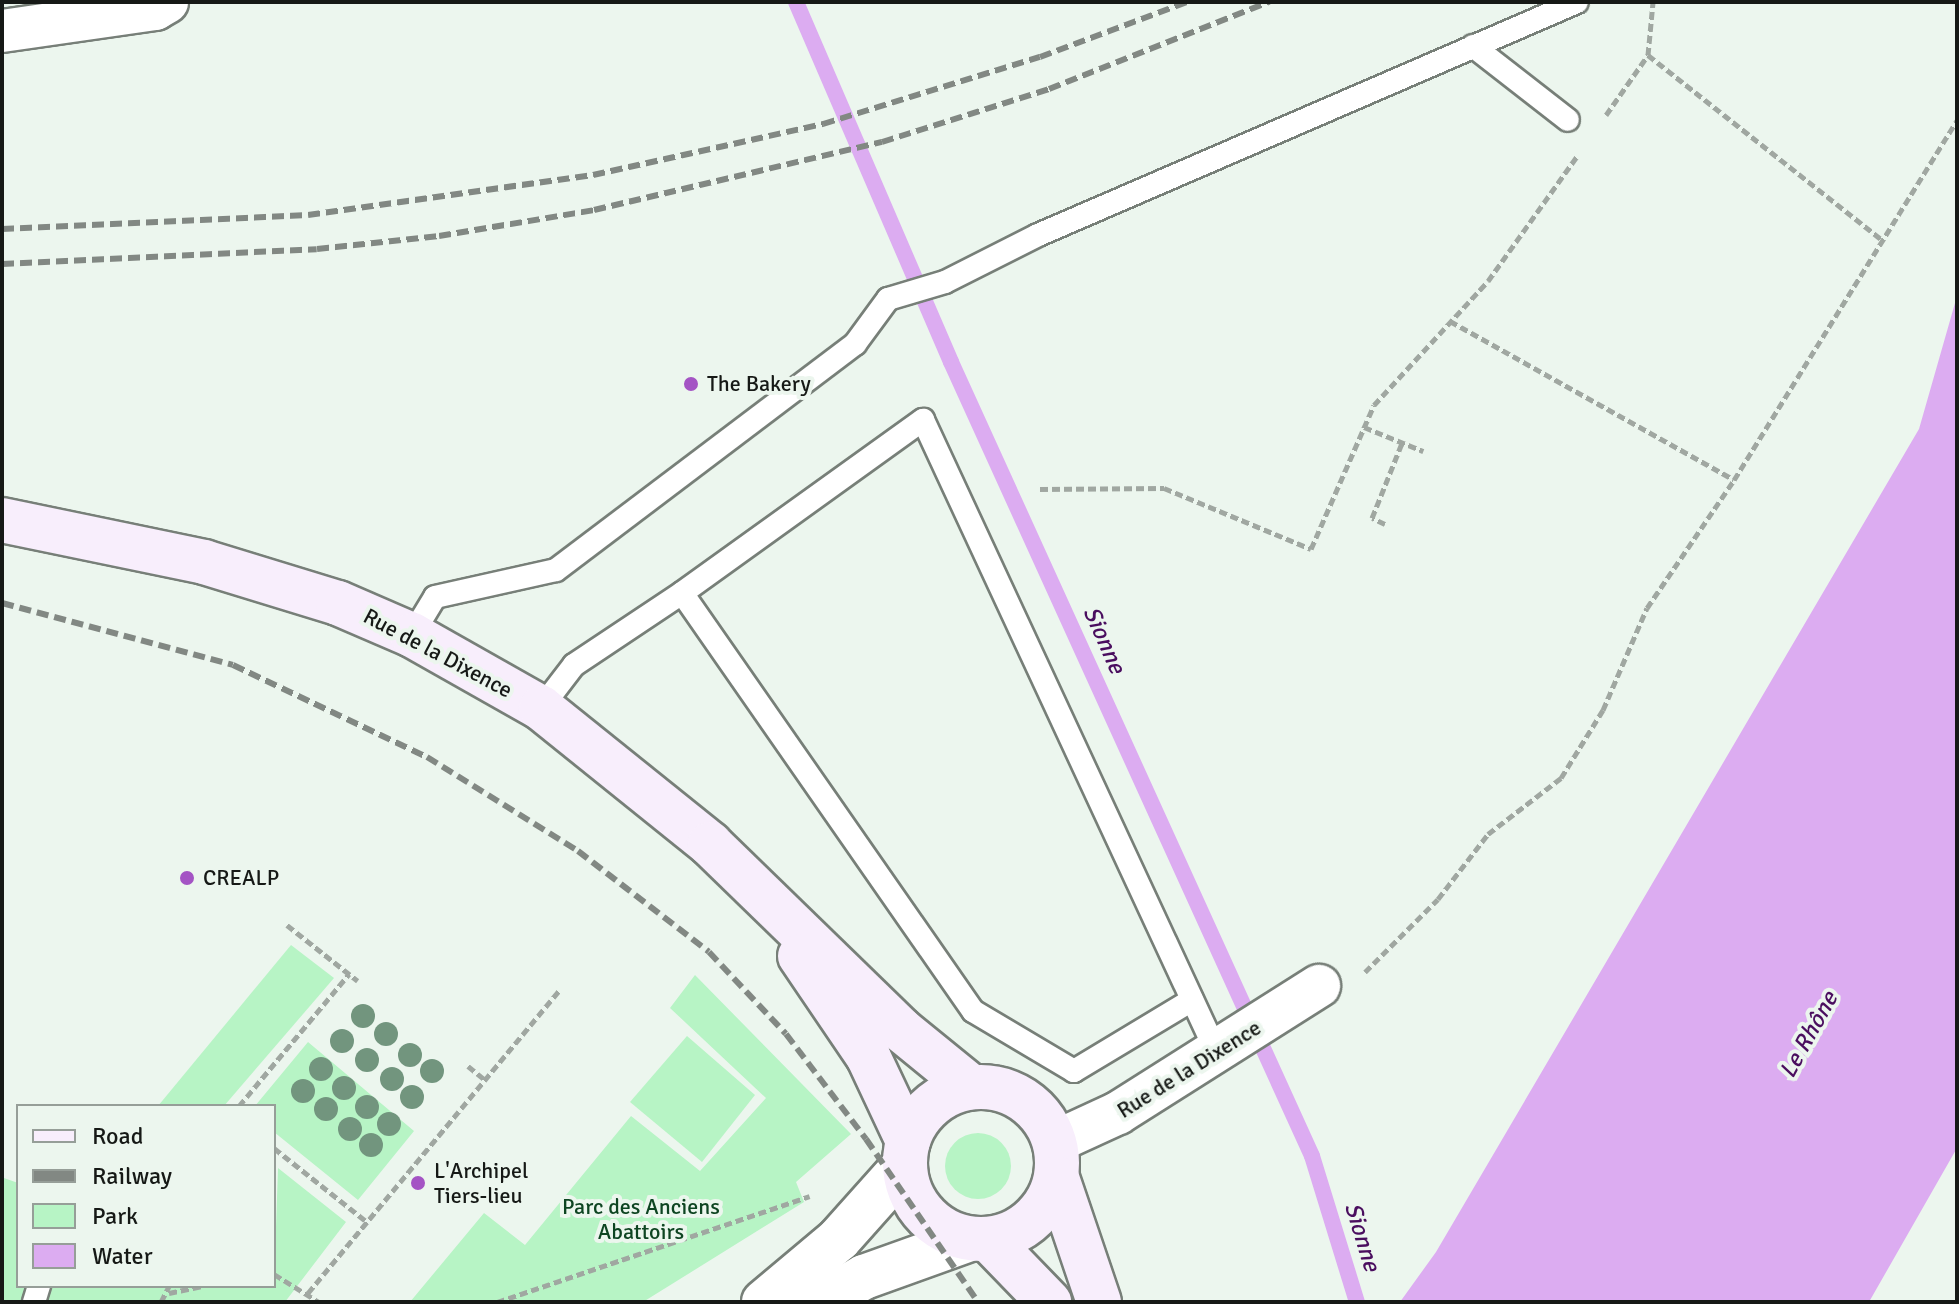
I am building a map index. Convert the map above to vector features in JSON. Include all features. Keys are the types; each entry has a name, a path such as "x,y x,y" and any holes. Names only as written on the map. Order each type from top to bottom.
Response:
{"main road":[{"name":"Rue de la Dixence","path":"2,520 204,562 338,603 412,635 541,708 732,864 900,1029 971,1087"},
{"name":"Rue de la Dixence","path":"732,864 868,1056 906,1153"},
{"path":"1049,1302 979,1239 927,1217 915,1202 906,1153 931,1105 971,1087 1021,1097 1040,1114 1099,1302"},
{"path":"979,1239 1029,1224 1047,1203 1056,1160"}],"street":[{"path":"2,31 155,9 167,2"},
{"name":"Rue de la Dixence","path":"1056,1160 1087,1132 1226,1048 1319,986"},
{"path":"764,1302 839,1239 906,1153"},
{"path":"821,1302 877,1272 979,1239"}],"lane":[{"path":"412,635 435,597 556,570 855,344 888,299 945,282 1038,235 1577,2"},
{"path":"1473,46 1568,120"},
{"path":"541,708 574,665 682,593 923,420 1192,1000 1226,1048"},
{"path":"682,593 973,1011 1074,1071 1192,1000"}],"path":[{"path":"1604,118 1648,55 1653,2"},
{"path":"1648,55 1882,240"},
{"path":"1319,986 1348,982 1376,966 1438,899 1488,834 1561,778 1603,710 1647,608 1734,480 1957,121"},
{"path":"1040,489 1164,488 1311,549 1374,405 1488,281 1586,143"},
{"path":"1450,321 1734,480"},
{"path":"1364,427 1423,451"},
{"path":"1385,524 1372,518 1402,443"},
{"path":"287,925 358,981"},
{"path":"241,1104 349,974"},
{"path":"308,1293 560,990"},
{"path":"468,1066 485,1080"},
{"path":"276,1150 367,1222"},
{"path":"497,1302 811,1195"},
{"path":"276,1275 319,1302"},
{"path":"161,1302 169,1290"}],"green space":[{"path":"291,945 334,978 226,1104 160,1104"},
{"name":"Parc des Anciens Abattoirs","path":"695,975 851,1134 796,1182 804,1202 643,1302 410,1302 484,1213 525,1245 631,1116 700,1171 766,1098 670,1008"},
{"path":"687,1036 755,1095 702,1162 630,1102"},
{"path":"308,1042 414,1131 358,1200 276,1134 276,1104 257,1104"},
{"path":"971,1133 985,1133 997,1138 1006,1147 1011,1166 1009,1179 1002,1190 985,1199 971,1199 959,1194 950,1185 945,1173 945,1159 950,1147 959,1138"},
{"path":"278,1168 346,1222 285,1302 2,1302 4,1178 16,1182 16,1288 276,1288"}],"water":[{"name":"Le Rhône","path":"1957,296 1957,1148 1869,1302 1400,1302 1436,1252 1919,429"}],"waterway":[{"name":"Sionne","path":"796,2 951,362 1312,1156 1357,1302"}],"railway":[{"path":"2,229 308,215 593,175 823,124 1040,57 1187,2"},
{"path":"2,264 317,249 439,236 594,210 882,142 1049,89 1269,2"},
{"path":"2,603 233,665 427,757 578,851 709,952 786,1034 866,1139 978,1302"}],"place":[{"name":"The Bakery","path":"691,384"},
{"name":"CREALP","path":"187,878"},
{"name":"L'Archipel Tiers-lieu","path":"418,1183"}]}
